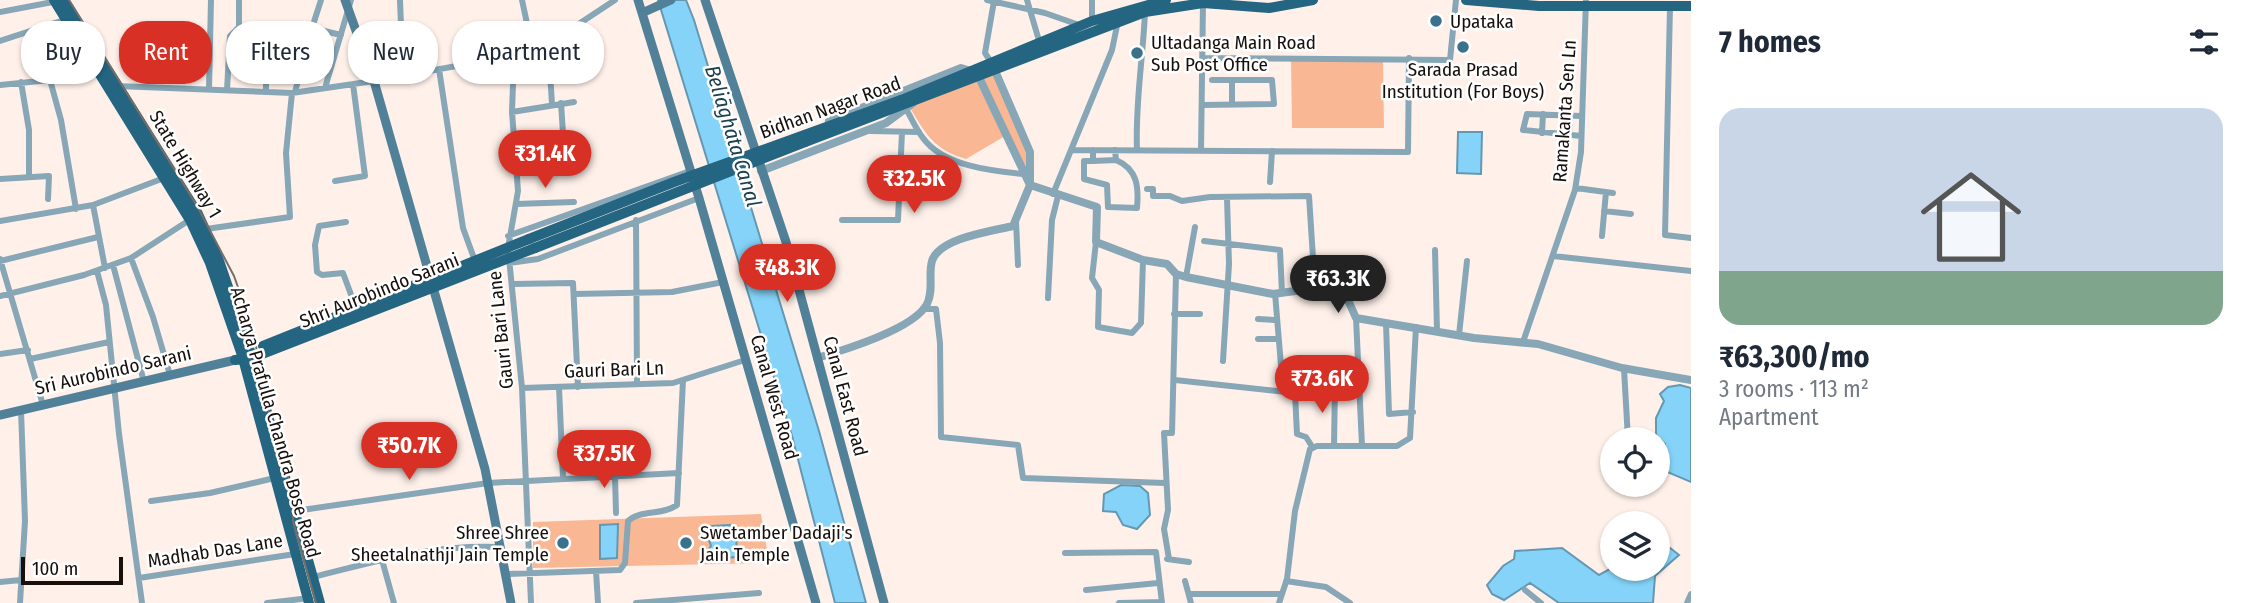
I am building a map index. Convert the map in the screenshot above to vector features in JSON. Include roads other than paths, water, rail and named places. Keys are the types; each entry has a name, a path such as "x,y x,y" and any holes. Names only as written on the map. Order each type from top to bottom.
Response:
{"main road":[{"name":"Canal West Road","path":"638,0 644,12 699,198 816,603"},
{"path":"644,12 671,0"},
{"name":"Canal East Road","path":"705,0 786,242 884,603"},
{"name":"Bidhan Nagar Road","path":"993,66 1092,21 1166,0"},
{"name":"Bidhan Nagar Road","path":"535,248 906,105 975,72 1145,12 1203,1 1269,8 1313,0"},
{"path":"1466,0 1691,6"},
{"name":"Acharya Prafulla Chandra Bose Road","path":"58,1 67,19 113,86 164,178 194,217 245,357 279,477 295,554 314,600"},
{"name":"State Highway 1","path":"58,1 194,217 206,229 232,293 245,357"},
{"path":"348,3 354,21"},
{"path":"375,84 488,483 511,603"},
{"name":"Bidhan Nagar Road","path":"245,357 356,309 433,282 475,261 509,256 528,239 674,181 906,105"},
{"name":"Shri Aurobindo Sarani","path":"245,357 433,282 535,248"},
{"name":"Sri Aurobindo Sarani","path":"0,415 245,357"},
{"name":"Acharya Prafulla Chandra Bose Road","path":"279,477 295,511 313,577 314,600"}],"street":[{"path":"209,89 211,0"},
{"path":"228,90 230,36 239,27 239,0"},
{"path":"314,21 321,0"},
{"path":"400,0 401,21"},
{"path":"522,0 527,21"},
{"path":"581,21 615,0"},
{"path":"1027,0 1041,44"},
{"path":"1092,0 1092,21"},
{"path":"1203,58 1450,60 1456,0"},
{"path":"0,12 58,1"},
{"path":"817,358 895,328 923,309 931,292 931,263 936,252 970,237 1013,226 1030,185 1032,168 1026,138 985,53 991,1 1028,8 1082,26"},
{"path":"1200,150 1203,1"},
{"path":"325,88 348,3"},
{"name":"Ramakanta Sen Ln","path":"1523,342 1576,188 1581,136 1586,3"},
{"path":"1670,6 1665,235 1691,238"},
{"path":"1137,150 1136,89 1143,58 1145,12"},
{"path":"0,41 67,19"},
{"path":"1048,298 1055,195 1112,50 1118,21"},
{"path":"334,33 341,34"},
{"path":"1071,150 1408,152 1409,58"},
{"path":"452,67 439,69 463,228 475,261"},
{"path":"753,148 878,103 961,68 975,72 1030,185 1097,207 1092,278 1099,290 1098,327 1132,333 1141,323 1143,260"},
{"path":"1202,104 1274,104 1271,79 1212,80"},
{"path":"1232,80 1232,104"},
{"path":"0,85 21,82"},
{"path":"21,84 29,130 29,177"},
{"path":"51,84 61,120 76,209"},
{"path":"266,84 266,92"},
{"path":"206,229 290,217 286,153 296,84"},
{"path":"113,86 293,93 353,84 365,176 335,181"},
{"name":"Gauri Bari Lane","path":"513,84 512,111 518,191 508,236 522,388 531,603"},
{"path":"551,84 552,104"},
{"path":"512,111 574,102"},
{"path":"561,103 565,164"},
{"path":"761,171 886,123 906,105 924,140 943,155 972,166 1024,174"},
{"path":"1542,133 1543,114"},
{"path":"1581,116 1524,115 1522,130 1581,136"},
{"path":"1569,135 1570,116"},
{"path":"865,131 919,132"},
{"path":"842,219 898,220 902,132"},
{"path":"1093,150 1093,161"},
{"path":"1115,150 1116,160"},
{"path":"1270,182 1272,151"},
{"path":"1116,160 1128,165 1136,179 1137,208 1108,207 1107,185 1084,179 1084,161 1116,160"},
{"path":"508,236 690,170"},
{"path":"0,179 49,176 48,199"},
{"path":"0,221 93,205 164,178"},
{"path":"1576,188 1609,192 1602,236"},
{"path":"1147,189 1153,190 1153,196 1170,196 1182,201 1309,195 1315,289"},
{"path":"509,256 538,259 699,198"},
{"path":"1223,361 1228,285 1227,198"},
{"path":"516,204 574,202"},
{"path":"93,205 98,237 144,382"},
{"path":"1604,211 1631,214"},
{"path":"0,296 109,267 131,258 194,217"},
{"path":"1016,219 1018,265"},
{"path":"636,220 638,384"},
{"path":"346,222 319,226 315,245 317,272 321,275 344,274 356,309"},
{"path":"1186,277 1195,227"},
{"path":"43,405 0,260 98,237"},
{"path":"1204,241 1280,250 1275,320 1283,390"},
{"path":"1096,242 1143,260 1167,264 1176,275 1186,277 1278,293 1315,289 1344,291 1356,318 1362,446"},
{"path":"1435,250 1437,331"},
{"path":"1553,256 1691,271"},
{"path":"131,258 170,375"},
{"path":"1459,335 1467,261"},
{"path":"97,271 106,304 142,603"},
{"path":"1169,559 1164,529 1168,510 1164,433 1172,433 1176,275"},
{"path":"513,284 570,282 575,286 578,387"},
{"path":"574,293 672,292 723,282"},
{"path":"923,309 936,309 940,343 941,437 1018,444 1023,478 1165,483"},
{"path":"1174,314 1200,314"},
{"path":"1356,318 1459,335 1523,342 1581,354 1624,369 1691,380"},
{"path":"1258,319 1275,320"},
{"path":"1386,323 1389,414 1413,412"},
{"path":"1313,448 1406,444 1413,429 1416,327"},
{"path":"1258,339 1278,340"},
{"path":"30,359 109,342"},
{"path":"0,354 28,350"},
{"name":"Gauri Bari Ln","path":"522,388 683,380 746,360"},
{"path":"1624,369 1627,427"},
{"path":"1175,380 1296,393 1359,379"},
{"path":"506,574 620,570 625,563 628,522 634,516 668,511 677,505 683,380"},
{"path":"1334,446 1335,384"},
{"path":"559,387 563,478"},
{"path":"1296,393 1297,434 1306,437 1313,448"},
{"path":"20,410 24,521 20,603"},
{"path":"1279,603 1286,581 1295,511 1306,460 1313,448"},
{"path":"295,511 488,483 679,473"},
{"path":"615,476 616,513"},
{"path":"151,501 211,493 279,477"},
{"path":"313,577 426,548 500,547"},
{"path":"1065,553 1156,552 1162,603 1118,603 1115,589"},
{"name":"Madhab Das Lane","path":"139,578 295,554"},
{"path":"382,560 394,603"},
{"path":"1158,560 1189,562"},
{"path":"596,572 598,603"},
{"path":"0,582 21,580"},
{"path":"1185,581 1191,603"},
{"path":"1286,581 1326,587 1350,603"},
{"path":"1086,590 1158,583"},
{"path":"1525,590 1541,603"},
{"path":"636,603 758,593"},
{"path":"1189,594 1280,594"},
{"path":"1258,603 1260,594"},
{"path":"1687,603 1691,594"},
{"path":"267,603 314,600"}],"water":[{"path":"658,0 686,0 694,20 819,431 866,603 835,603 792,436"},
{"path":"1458,132 1482,132 1481,174 1457,173"},
{"path":"1680,385 1691,388 1691,482 1670,473 1670,427 1656,427 1656,418 1664,401 1660,394 1668,387"},
{"path":"1121,485 1140,486 1148,493 1150,515 1137,529 1123,525 1116,512 1103,511 1104,494"},
{"path":"618,524 617,558 600,559 600,525"},
{"path":"730,525 736,532 737,557 711,559 707,553 711,546 706,531 712,526"},
{"path":"1562,548 1599,575 1600,581 1655,581 1653,603 1559,603 1530,583 1504,600 1492,594 1487,585 1503,566 1514,559 1515,551"},
{"path":"1670,548 1679,555 1670,563"}],"tram line":[{"path":"69,0 197,206 234,276 254,332 262,388 293,495 293,521 316,603"}],"place":[{"name":"Upataka","path":"1436,21"},
{"name":"Sarada Prasad Institution (For Boys)","path":"1463,47"},
{"name":"Ultadanga Main Road Sub Post Office","path":"1137,53"},
{"name":"Shree Shree Sheetalnathji Jain Temple","path":"563,543"},
{"name":"Swetamber Dadaji's Jain Temple","path":"686,543"}],"water label":[{"name":"Beliāghāta Canal","path":"733,136"}]}
